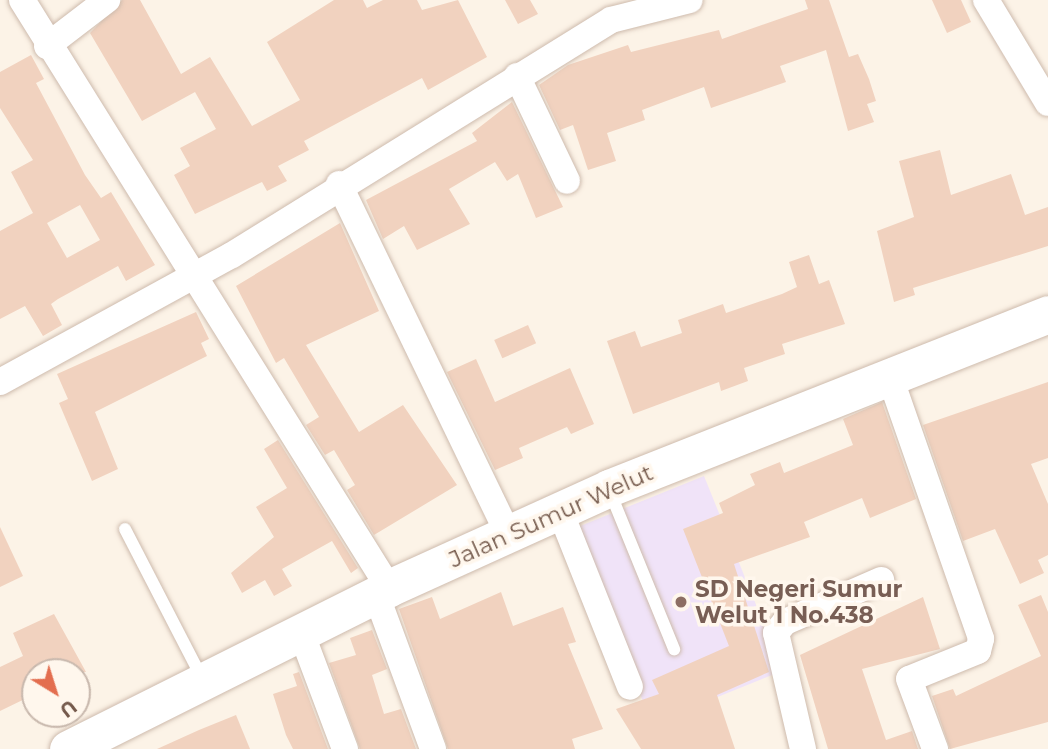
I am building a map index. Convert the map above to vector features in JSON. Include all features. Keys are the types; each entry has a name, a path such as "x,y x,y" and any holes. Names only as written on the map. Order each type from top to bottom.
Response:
{"street":[{"path":"22,0 47,46 197,274 383,591 433,749"},
{"path":"47,46 107,0"},
{"path":"0,382 197,274 339,184 611,20 691,0"},
{"path":"986,0 1048,103"},
{"path":"517,76 568,181"},
{"path":"339,184 509,536"},
{"name":"Jalan Sumur Welut","path":"68,749 202,678 383,591 509,536 609,488 1048,314"},
{"path":"890,377 981,639 978,651 909,679 935,749"},
{"path":"561,511 630,687"},
{"path":"803,749 776,633 785,622 881,580"},
{"path":"301,632 345,749"}],"lane":[{"path":"609,488 674,649"},
{"path":"125,529 202,678"}],"shaded area":[{"name":"SD Negeri Sumur Welut 1 No.438","path":"704,476 783,671 652,724 573,529"}],"building":[{"path":"122,0 140,0 181,74 210,57 252,126 300,100 267,42 334,0 363,0 367,8 383,0 417,0 422,10 458,0 487,57 428,90 422,78 304,141 309,150 278,166 287,181 267,191 262,182 195,214 174,175 190,166 180,148 216,129 195,92 142,121 90,33"},
{"path":"505,0 530,0 538,14 518,24"},
{"path":"805,0 829,0 849,57 858,54 869,79 876,101 867,104 874,122 848,131 826,50 780,66 786,82 711,108 704,87 642,110 645,120 607,133 616,161 588,170 573,125 560,130 539,85 568,65 628,45 631,52 719,30 722,39 808,9"},
{"path":"932,0 961,0 971,22 947,33"},
{"path":"31,55 44,79 36,83 85,175 101,198 111,192 155,265 126,281 118,266 58,299 51,304 62,325 43,336 25,306 0,319 0,231 33,213 11,172 33,160 0,108 0,72","holes":["80,205 100,240 67,258 47,223"]},
{"path":"512,102 563,207 536,218 518,174 507,181 495,162 449,189 470,224 417,250 404,226 383,239 366,200 477,141 472,133"},
{"path":"940,150 951,195 1011,174 1025,215 1048,207 1048,246 913,288 915,295 894,302 877,231 914,217 899,161"},
{"path":"340,223 379,311 306,345 359,432 403,405 457,485 374,535 347,490 355,485 334,450 325,455 306,425 319,417 284,358 276,363 236,286"},
{"path":"809,255 819,284 829,280 845,324 782,344 785,354 744,368 748,381 721,391 719,382 633,414 607,341 635,331 641,347 682,333 678,320 723,304 726,313 782,294 797,287 789,262"},
{"path":"196,312 209,339 201,343 207,356 95,412 118,469 92,481 59,403 68,399 57,374"},
{"path":"528,325 536,343 502,358 494,340"},
{"path":"476,359 495,402 570,368 594,424 571,434 567,427 519,448 523,458 495,470 447,372"},
{"path":"1048,382 1048,458 1031,464 1048,504 1048,555 1038,560 1044,573 1020,584 995,529 963,541 923,425"},
{"path":"882,402 916,499 870,518 862,498 804,522 810,537 734,564 769,672 717,695 735,749 641,749 616,709 659,694 652,680 729,646 683,529 723,513 719,503 755,485 750,474 780,462 784,473 853,445 843,419"},
{"path":"278,440 358,568 351,573 332,541 282,569 292,586 274,596 265,580 242,593 231,573 274,537 256,507 287,488 264,449"},
{"path":"0,527 23,576 0,587"},
{"path":"501,592 513,626 563,607 576,642 568,644 603,729 572,739 575,749 448,749 399,609 432,597 440,619"},
{"path":"1041,595 1048,612 1048,722 950,749 932,696 953,689 956,696 1041,656 1018,605"},
{"path":"923,597 940,649 862,669 886,740 912,731 918,749 828,749 800,655"},
{"path":"54,614 78,658 21,658 21,701 0,711 0,667 23,656 13,633"},
{"path":"372,630 387,669 372,675 384,714 401,709 416,749 360,749 329,663 356,655 350,638"},
{"path":"299,672 328,749 293,749 286,735 273,694 297,686 293,674"},
{"path":"236,715 250,749 157,749 199,730"}],"place":[{"name":"SD Negeri Sumur Welut 1 No.438","path":"681,602"}]}
